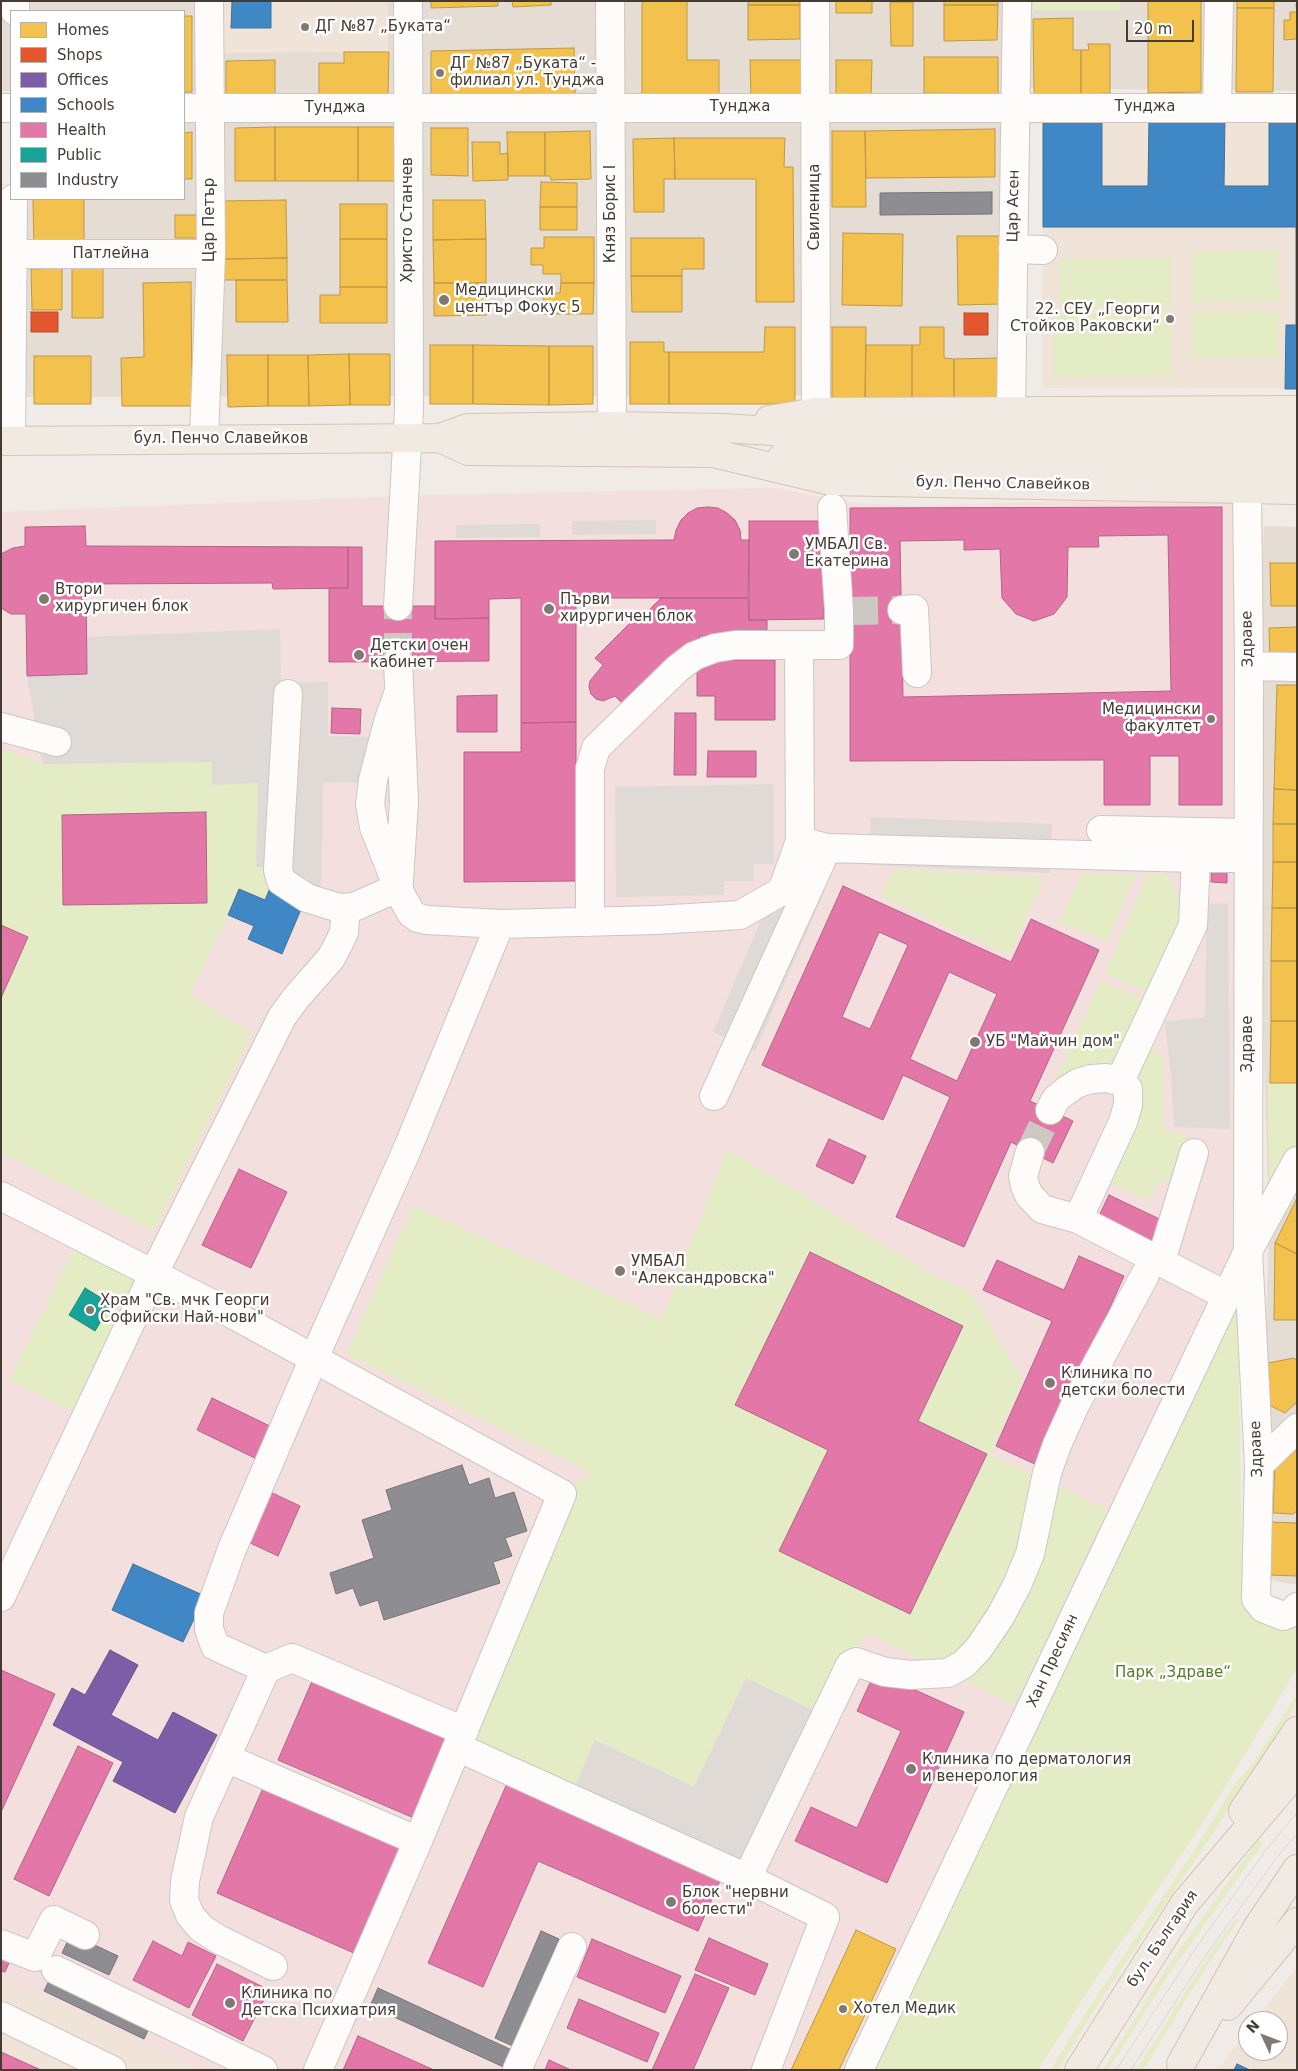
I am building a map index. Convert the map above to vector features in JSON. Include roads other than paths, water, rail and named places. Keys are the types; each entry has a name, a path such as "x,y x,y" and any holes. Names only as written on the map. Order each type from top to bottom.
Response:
{"main road":[{"name":"бул. Пенчо Славейков","path":"724,428 816,412 1297,410"},
{"name":"бул. Пенчо Славейков","path":"6,441 440,438 468,428 612,426 724,428 885,438 1297,437"},
{"name":"бул. Пенчо Славейков","path":"440,438 468,451 713,453 886,462 1297,462"},
{"name":"бул. Пенчо Славейков","path":"713,453 830,481 1297,490"},
{"path":"1185,1903 1257,1789 1297,1731"},
{"name":"бул. България","path":"1079,2070 1185,1903 1297,1771"},
{"path":"1179,2067 1257,1928 1297,1869"},
{"path":"1179,2067 1297,1922"}],"street":[{"name":"Цар Петър","path":"204,439 211,254 197,108 209,1"},
{"name":"Христо Станчев","path":"398,606 408,438 408,1"},
{"name":"Княз Борис I","path":"610,1 612,426"},
{"name":"Свиленица","path":"815,1 816,412"},
{"name":"Цар Асен","path":"1011,410 1017,1"},
{"path":"1217,107 1219,1"},
{"name":"Тунджа","path":"197,108 1297,108"},
{"path":"6,441 12,200"},
{"path":"1013,248 1043,250"},
{"name":"Патлейна","path":"12,254 211,254"},
{"name":"Здраве","path":"1247,489 1249,666 1248,1252 1259,1465 1256,1600 1263,1608 1282,1616 1293,1612 1297,1607"},
{"path":"590,922 590,768 596,748 677,669 694,656 715,648 735,645 839,645 844,611 832,508"},
{"path":"902,610 914,609 917,672"},
{"path":"398,661 398,694 388,722 373,780 370,804 374,827 411,913 418,918 427,920 500,924 656,920 740,915 782,891 800,841 800,645"},
{"path":"1249,666 1297,667"},
{"path":"288,694 278,870 281,881 307,898 326,905 346,908 354,907 399,887"},
{"path":"1,727 57,742"},
{"path":"1101,830 1248,845"},
{"path":"800,841 827,848 1196,858 1248,845"},
{"path":"714,1096 827,848"},
{"path":"1120,1081 1193,925 1196,858"},
{"path":"1,1597 154,1273 282,1017 331,958 339,943 344,932 346,908"},
{"path":"266,1669 215,1646 209,1629 209,1612 232,1549 314,1358 406,1152 500,924"},
{"path":"1050,1110 1056,1099 1078,1083 1091,1079 1106,1078 1120,1081 1128,1089 1128,1105 1123,1122 1078,1219"},
{"path":"1030,1152 1023,1176 1029,1195 1042,1209 1078,1219 1153,1268 1227,1296"},
{"path":"747,1878 850,1665 856,1662 886,1672 911,1676 948,1673 964,1664 979,1648 1000,1617 1017,1585 1030,1554 1047,1473 1057,1445 1076,1403 1153,1268 1194,1153"},
{"name":"Хан Пресиян","path":"859,2070 1248,1252 1297,1161"},
{"path":"1,1196 154,1273 562,1494 418,1841 318,2070"},
{"path":"1259,1465 1297,1428"},
{"path":"273,1966 218,1939 201,1928 190,1915 184,1900 185,1881 199,1817 266,1669 292,1658 824,1917 766,2070"},
{"path":"226,1758 418,1841"},
{"path":"1,1944 35,1957 54,1920 85,1935"},
{"path":"517,2070 572,1947"},
{"path":"56,1970 263,2070"},
{"path":"1,2016 112,2070"}],"tunnel":[{"path":"398,606 398,661"},
{"path":"850,611 902,610"},
{"path":"1030,1152 1050,1110"}],"tram line":[{"path":"1116,2070 1193,1952 1266,1850 1297,1813"},
{"path":"1131,2070 1204,1958 1275,1860 1297,1834"}],"place":[{"name":"ДГ №87 „Буката“","path":"305,27"},
{"name":"ДГ №87 „Буката“ - филиал ул. Тунджа","path":"440,73"},
{"name":"Медицински център Фокус 5","path":"444,300"},
{"name":"22. СЕУ „Георги Стойков Раковски“","path":"1170,319"},
{"name":"УМБАЛ Св. Екатерина","path":"794,554"},
{"name":"Втори хирургичен блок","path":"44,599"},
{"name":"Първи хирургичен блок","path":"549,609"},
{"name":"Детски очен кабинет","path":"359,655"},
{"name":"Медицински факултет","path":"1211,719"},
{"name":"УБ \"Майчин дом\"","path":"975,1042"},
{"name":"УМБАЛ \"Александровска\"","path":"620,1271"},
{"name":"Храм \"Св. мчк Георги Софийски Най-нови\"","path":"90,1310"},
{"name":"Клиника по детски болести","path":"1050,1383"},
{"name":"Клиника по дерматология и венерология","path":"911,1769"},
{"name":"Блок \"нервни болести\"","path":"671,1902"},
{"name":"Клиника по Детска Психиатрия","path":"230,2003"},
{"name":"Хотел Медик","path":"843,2009"}],"park label":[{"name":"Парк „Здраве“","path":"1173,1673"}]}
